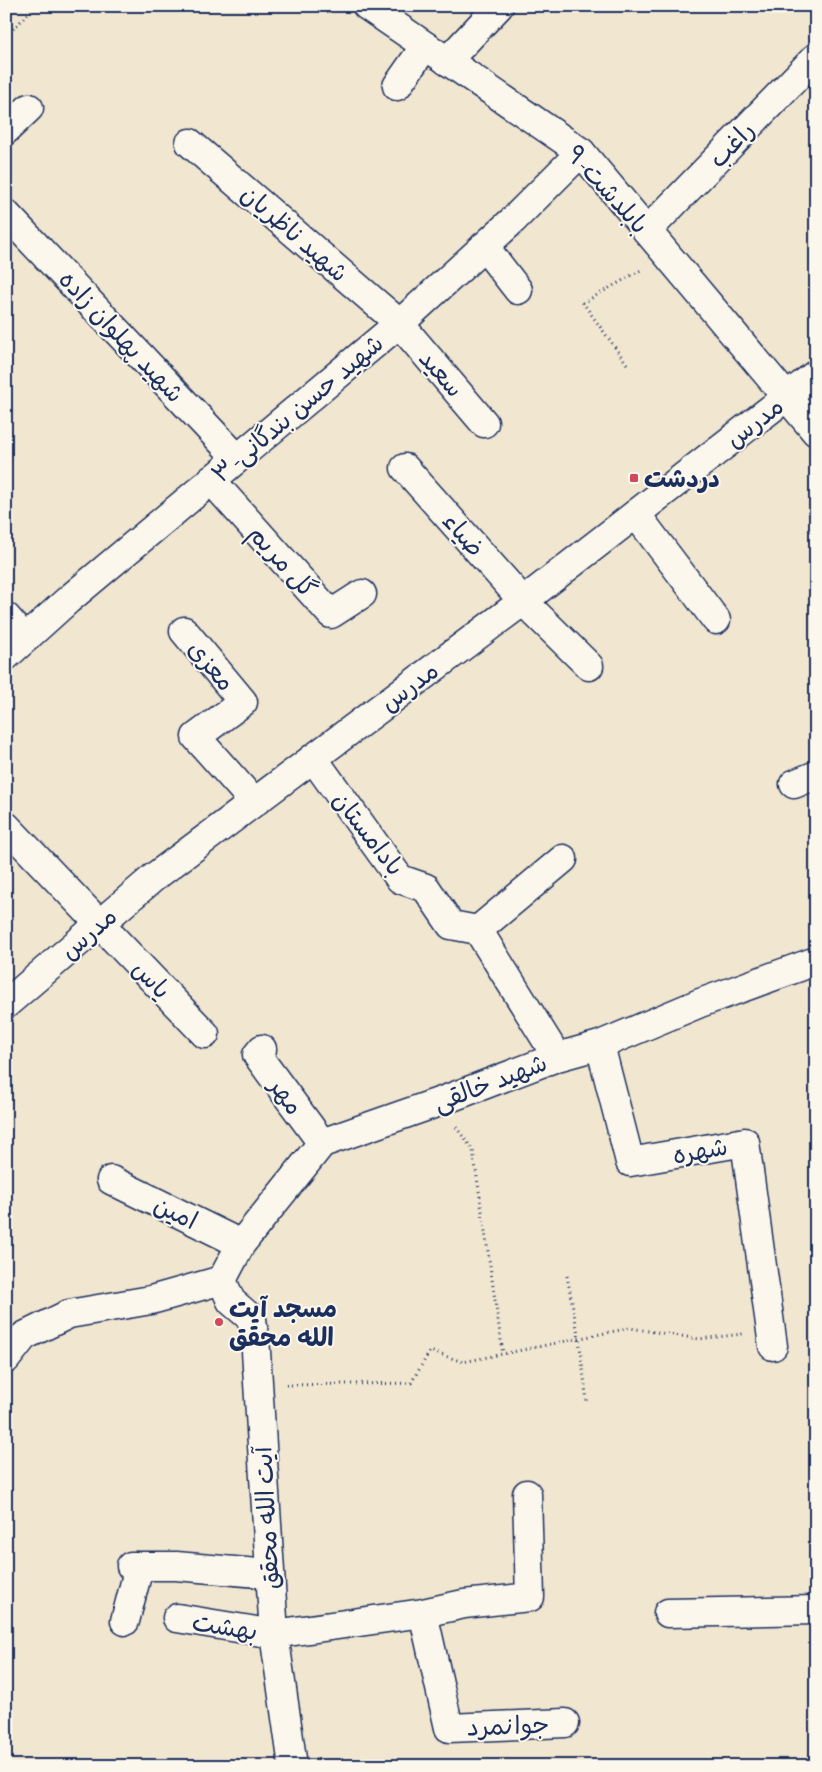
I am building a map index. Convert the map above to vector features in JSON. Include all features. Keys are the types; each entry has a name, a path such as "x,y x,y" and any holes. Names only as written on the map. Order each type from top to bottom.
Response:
{"street":[{"name":"۹-بابلدشت","path":"367,6 581,152 786,397"},
{"path":"447,61 499,6"},
{"path":"397,86 425,46"},
{"name":"راغب","path":"647,230 816,57"},
{"path":"6,130 29,108"},
{"name":"شهید ناظریان","path":"190,143 399,324"},
{"name":"۳-شهید حسن بندگانی","path":"15,647 68,600 399,324 484,246 581,152"},
{"name":"شهید پهلوان زاده","path":"6,214 237,458"},
{"path":"484,246 518,290"},
{"name":"سعید","path":"399,324 484,423"},
{"name":"مدرس","path":"6,1004 153,878 522,601 816,374"},
{"path":"786,397 816,432"},
{"name":"ضیاء","path":"405,468 522,601 589,666"},
{"name":"گل مریم","path":"211,480 331,614 362,594"},
{"path":"636,514 716,620"},
{"path":"6,617 15,647"},
{"name":"معزی","path":"184,631 243,702 196,737 254,802"},
{"name":"بادامستان","path":"313,758 400,879 426,888 451,925 478,930"},
{"name":"یاس","path":"6,826 205,1034"},
{"path":"557,1057 478,930 563,858"},
{"name":"شهید خالقی","path":"322,1143 557,1057 600,1045 700,1003 816,961"},
{"name":"شهره","path":"600,1045 630,1162 745,1142 772,1338"},
{"name":"مهر","path":"262,1049 257,1055 322,1143"},
{"path":"6,1359 24,1336 69,1314 151,1300 222,1280 240,1244 322,1143"},
{"name":"امین","path":"111,1180 240,1244"},
{"name":"آیت الله محقق","path":"222,1280 231,1300 252,1319 274,1634 293,1766"},
{"path":"274,1634 423,1613 464,1604 530,1597 527,1494"},
{"path":"125,1621 135,1566 176,1566 270,1574"},
{"path":"668,1613 816,1610"},
{"name":"جوانمرد","path":"423,1613 449,1728 565,1723"},
{"name":"بهشت","path":"177,1618 274,1634"}],"path":[{"path":"6,36 36,6"},
{"path":"627,364 583,303 667,255"},
{"path":"473,1150 503,1354"},
{"path":"567,1276 579,1339 587,1401"},
{"path":"258,1385 411,1383 430,1352 463,1362 630,1328 699,1339 772,1338"}],"place":[{"name":"دردشت","path":"634,478"},
{"name":"مسجد آیت الله محقق","path":"219,1322"}]}
